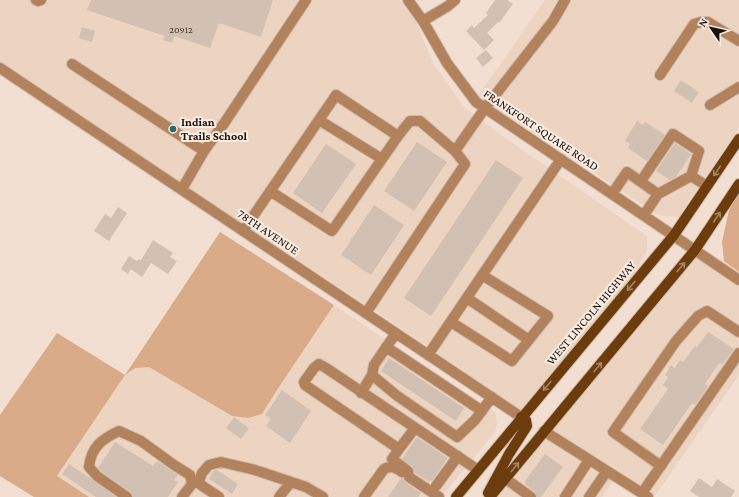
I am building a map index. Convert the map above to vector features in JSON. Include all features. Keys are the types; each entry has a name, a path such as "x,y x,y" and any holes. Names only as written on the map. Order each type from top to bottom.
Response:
{"main road":[{"name":"WEST LINCOLN HIGHWAY","path":"456,497 521,417 674,235 739,139"},
{"path":"490,497 695,250 739,184"},
{"path":"486,497 509,454 527,426 526,420 521,417"}],"street":[{"path":"36,0 41,0"},
{"path":"182,189 204,151 306,0"},
{"name":"FRANKFORT SQUARE ROAD","path":"408,0 423,21 448,63 476,102 739,280"},
{"path":"423,21 455,0"},
{"path":"455,151 485,108 553,21 565,0"},
{"path":"660,75 694,24 708,22 739,41"},
{"path":"72,64 204,151"},
{"name":"78TH AVENUE","path":"0,68 521,417"},
{"path":"710,105 739,87"},
{"path":"243,231 336,95 398,136"},
{"path":"319,120 382,159"},
{"path":"270,191 332,231 410,121 420,121 455,151 464,164 366,313"},
{"path":"641,181 674,134 699,150 691,176 658,194 644,215"},
{"path":"428,355 561,159"},
{"path":"612,194 627,172 658,194"},
{"path":"691,176 707,186"},
{"path":"451,322 512,361 548,316 482,275"},
{"path":"467,298 529,340"},
{"path":"660,466 613,432 676,342 698,316 707,311 739,332"},
{"path":"361,393 372,375 374,365 396,333"},
{"path":"386,347 482,411"},
{"path":"544,431 645,495 660,466 739,353"},
{"path":"399,449 305,385 304,382 314,368 320,364 361,393 478,470"},
{"path":"436,380 446,366"},
{"path":"372,375 396,395 457,437 475,420 492,397"},
{"path":"409,477 408,471 392,459 415,428"},
{"path":"128,497 97,476 89,467 90,458 96,447 106,437 119,431 141,441 174,466 190,475 196,482 219,497"},
{"path":"364,497 381,472 389,466 397,469 437,494 458,456"},
{"path":"565,497 586,458"},
{"path":"182,497 209,465 221,462 256,470 306,487 323,497"},
{"path":"589,497 607,471"},
{"path":"506,479 531,497"},
{"path":"279,497 291,482"}],"shaded area":[{"path":"0,0 399,0 414,17 434,65 465,108 504,137 647,236 647,250 634,274 520,410 383,316 0,63"},
{"path":"545,0 739,0 739,128 678,217 658,215 478,96"},
{"path":"739,192 739,272 724,261 722,242 729,210"},
{"path":"220,232 334,305 262,414 248,418 232,416 149,367 135,368 125,375"},
{"path":"696,256 739,284 739,375 654,497 549,431"},
{"path":"334,305 496,413 497,424 495,432 441,497 89,497 57,476 125,375 135,368 149,367 232,416 262,414"},
{"path":"57,333 125,375 57,476 89,497 34,497 0,476 0,415"},
{"path":"545,435 614,480 602,497 492,497"}],"building":[{"path":"91,0 273,0 261,37 219,23 210,48 174,36 172,43 163,40 165,36 87,10"},
{"path":"495,0 507,0 513,4 499,23 498,22 487,33 494,40 484,50 466,31 472,25 474,28 488,15 486,13"},
{"path":"82,27 95,31 92,42 79,38"},
{"path":"486,50 493,58 483,67 476,58"},
{"path":"681,80 699,92 692,103 674,91"},
{"path":"637,121 643,125 645,122 665,135 647,161 628,148 630,144 625,141"},
{"path":"417,142 447,162 414,211 384,191"},
{"path":"675,143 691,154 676,177 670,180 656,171"},
{"path":"326,144 356,164 322,213 293,193"},
{"path":"496,160 523,178 431,316 404,298"},
{"path":"374,205 404,225 371,275 341,255"},
{"path":"118,207 127,213 109,241 94,231 105,214 111,218"},
{"path":"153,240 173,253 170,257 177,261 168,274 151,263 142,277 131,269 128,274 121,269 129,256 137,261 139,259 141,260"},
{"path":"708,332 734,349 722,365 719,363 705,384 708,386 695,405 692,403 663,445 640,429 668,389 663,385 668,377 665,375 671,365 675,368 680,360 683,362"},
{"path":"389,358 464,408 456,421 381,371"},
{"path":"282,390 311,411 290,443 266,426 271,419 265,415"},
{"path":"234,417 249,428 241,439 226,428"},
{"path":"417,437 448,458 432,481 430,480 429,482 415,473 412,466 402,459"},
{"path":"115,442 153,466 157,461 178,475 174,480 178,482 168,497 133,497 131,492 98,468"},
{"path":"545,454 563,467 541,497 537,497 535,492 525,484 525,481"},
{"path":"69,464 116,497 96,497 62,474"},
{"path":"214,470 217,470 238,484 232,494 209,479"},
{"path":"401,478 421,493 418,497 388,497"},
{"path":"699,478 712,487 717,479 735,491 731,497 699,497 690,491"}],"place":[{"name":"Indian Trails School","path":"173,129"}]}
